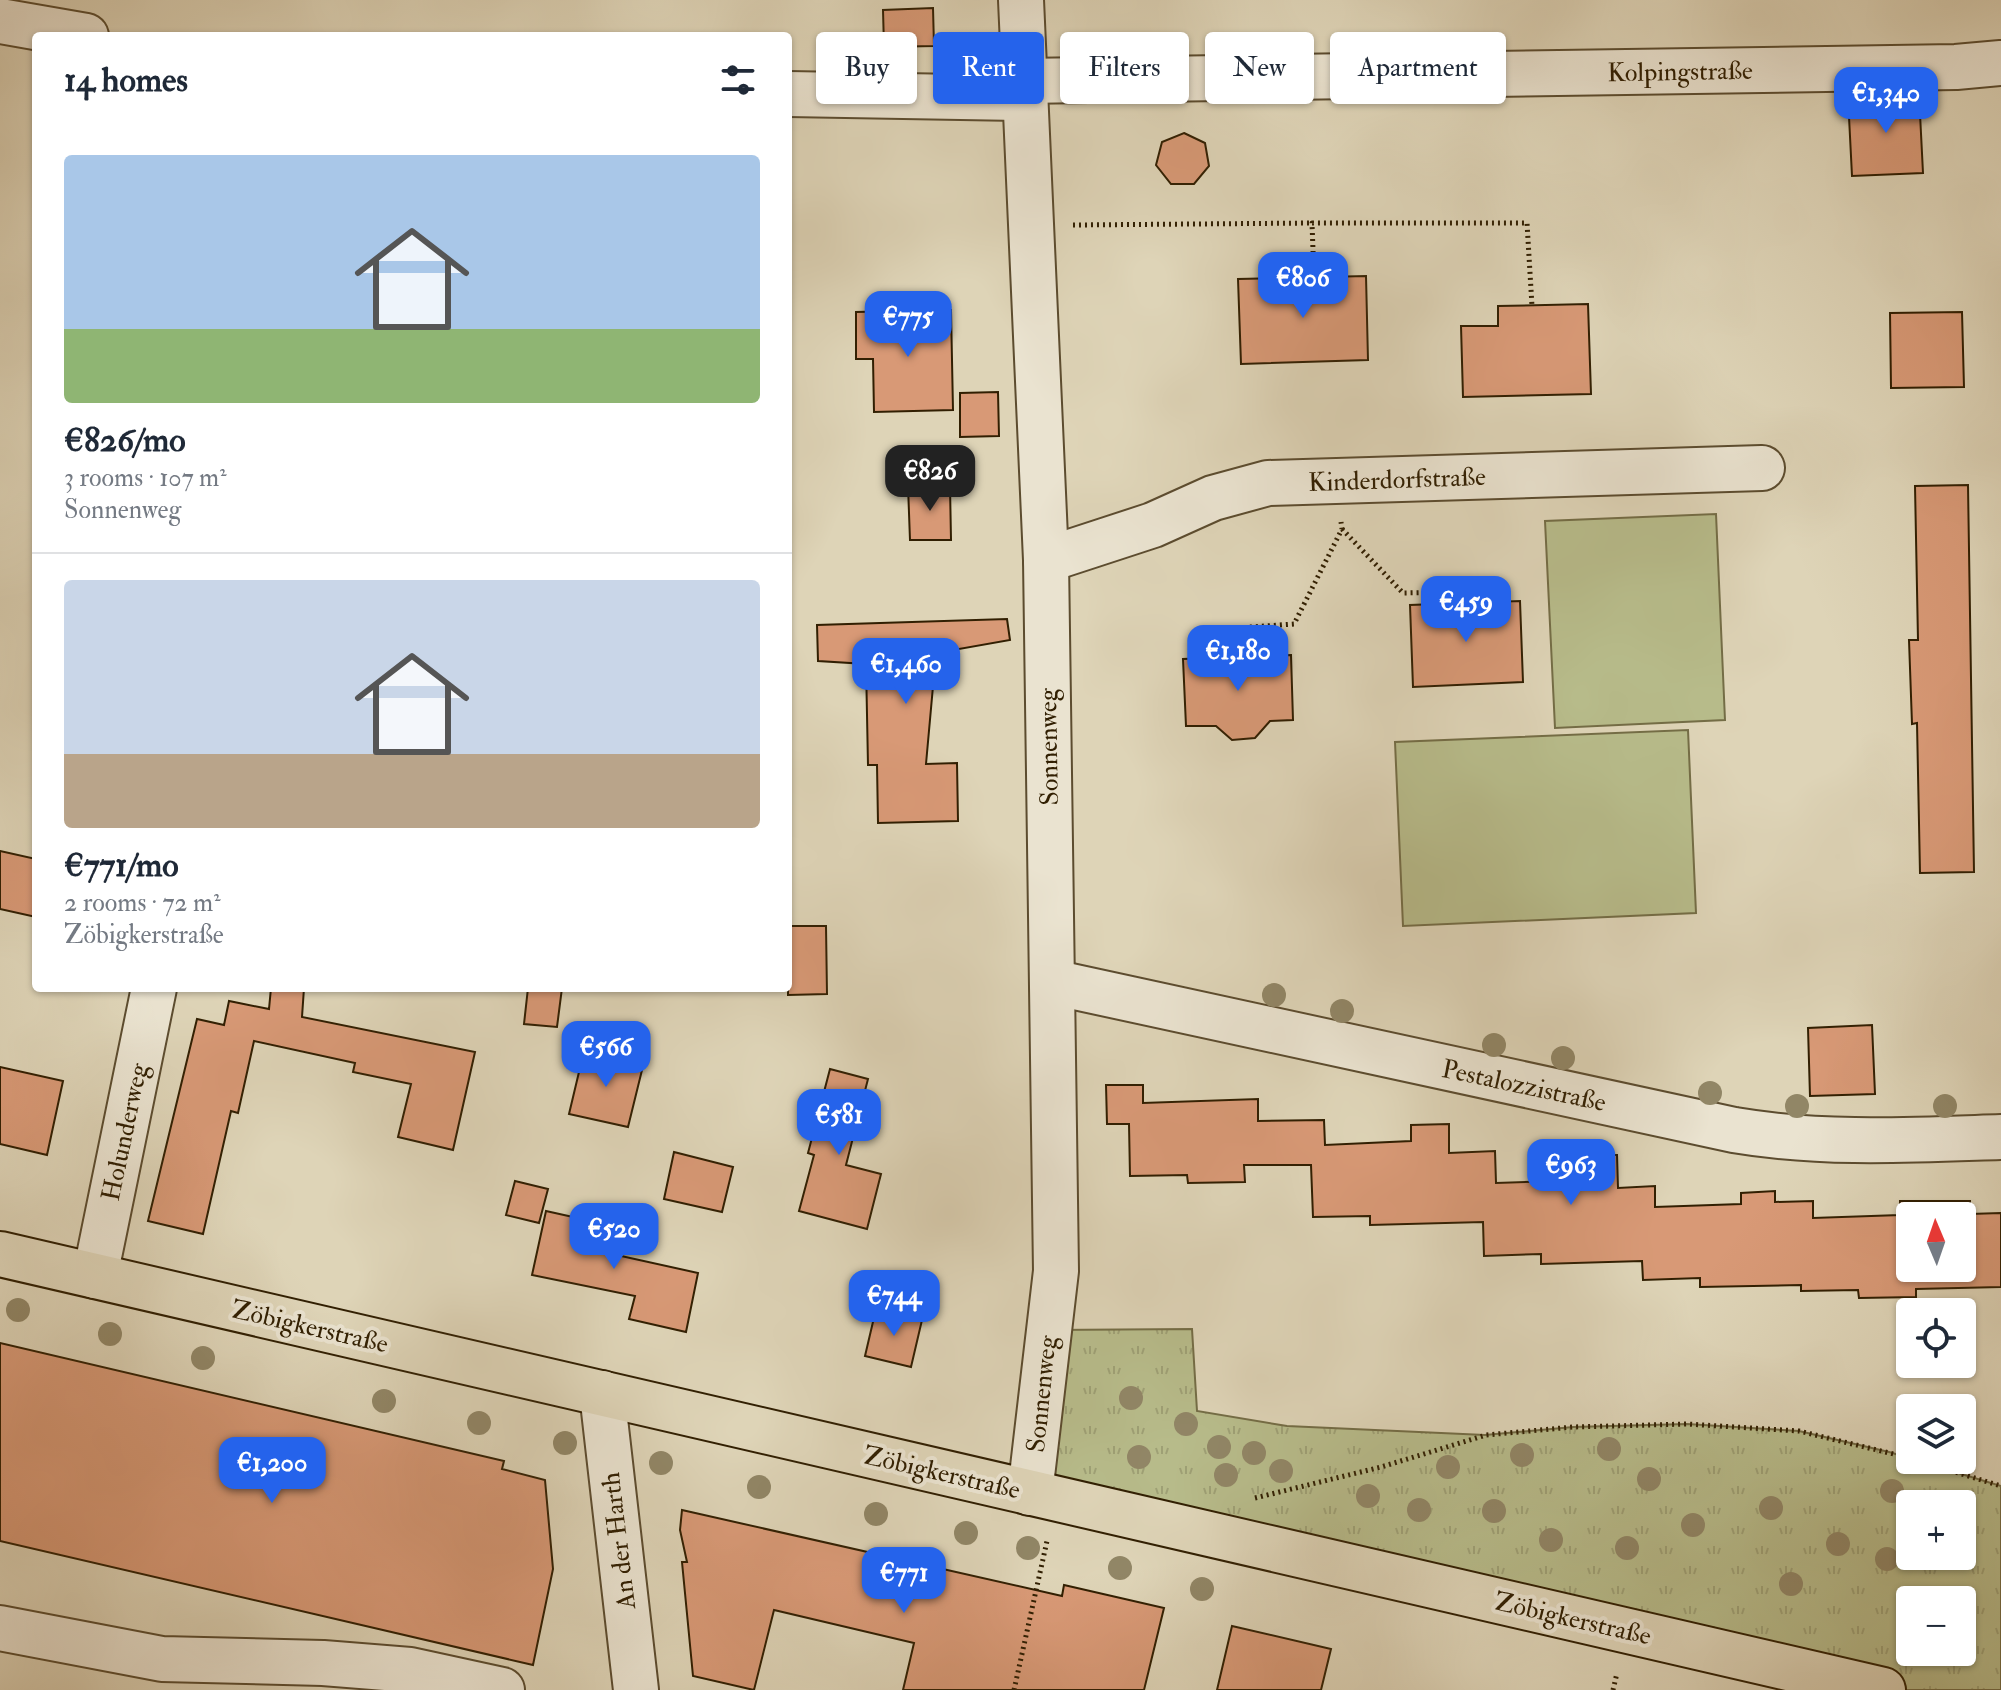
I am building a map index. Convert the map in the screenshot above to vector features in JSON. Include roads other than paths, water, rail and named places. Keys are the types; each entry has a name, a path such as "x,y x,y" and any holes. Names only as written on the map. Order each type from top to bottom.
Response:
{"main road":[{"name":"Zöbigkerstraße","path":"0,1254 1883,1690"}],"street":[{"name":"Sonnenweg","path":"1021,0 1021,32"},
{"path":"0,21 63,32"},
{"name":"Kolpingstraße","path":"1044,89 1956,67 2001,63"},
{"name":"Kolpingstraße","path":"792,94 933,92"},
{"name":"Sonnenweg","path":"1023,104 1046,560 1056,1271 1030,1493"},
{"name":"Kinderdorfstraße","path":"1046,560 1153,525 1213,498 1268,483 1762,468"},
{"name":"Pestalozzistraße","path":"1052,982 1790,1140 2001,1137"},
{"name":"Holunderweg","path":"95,1276 153,992"},
{"name":"An der Harth","path":"602,1393 636,1690"},
{"path":"0,1628 162,1659 323,1663 410,1670 502,1690"}]}
